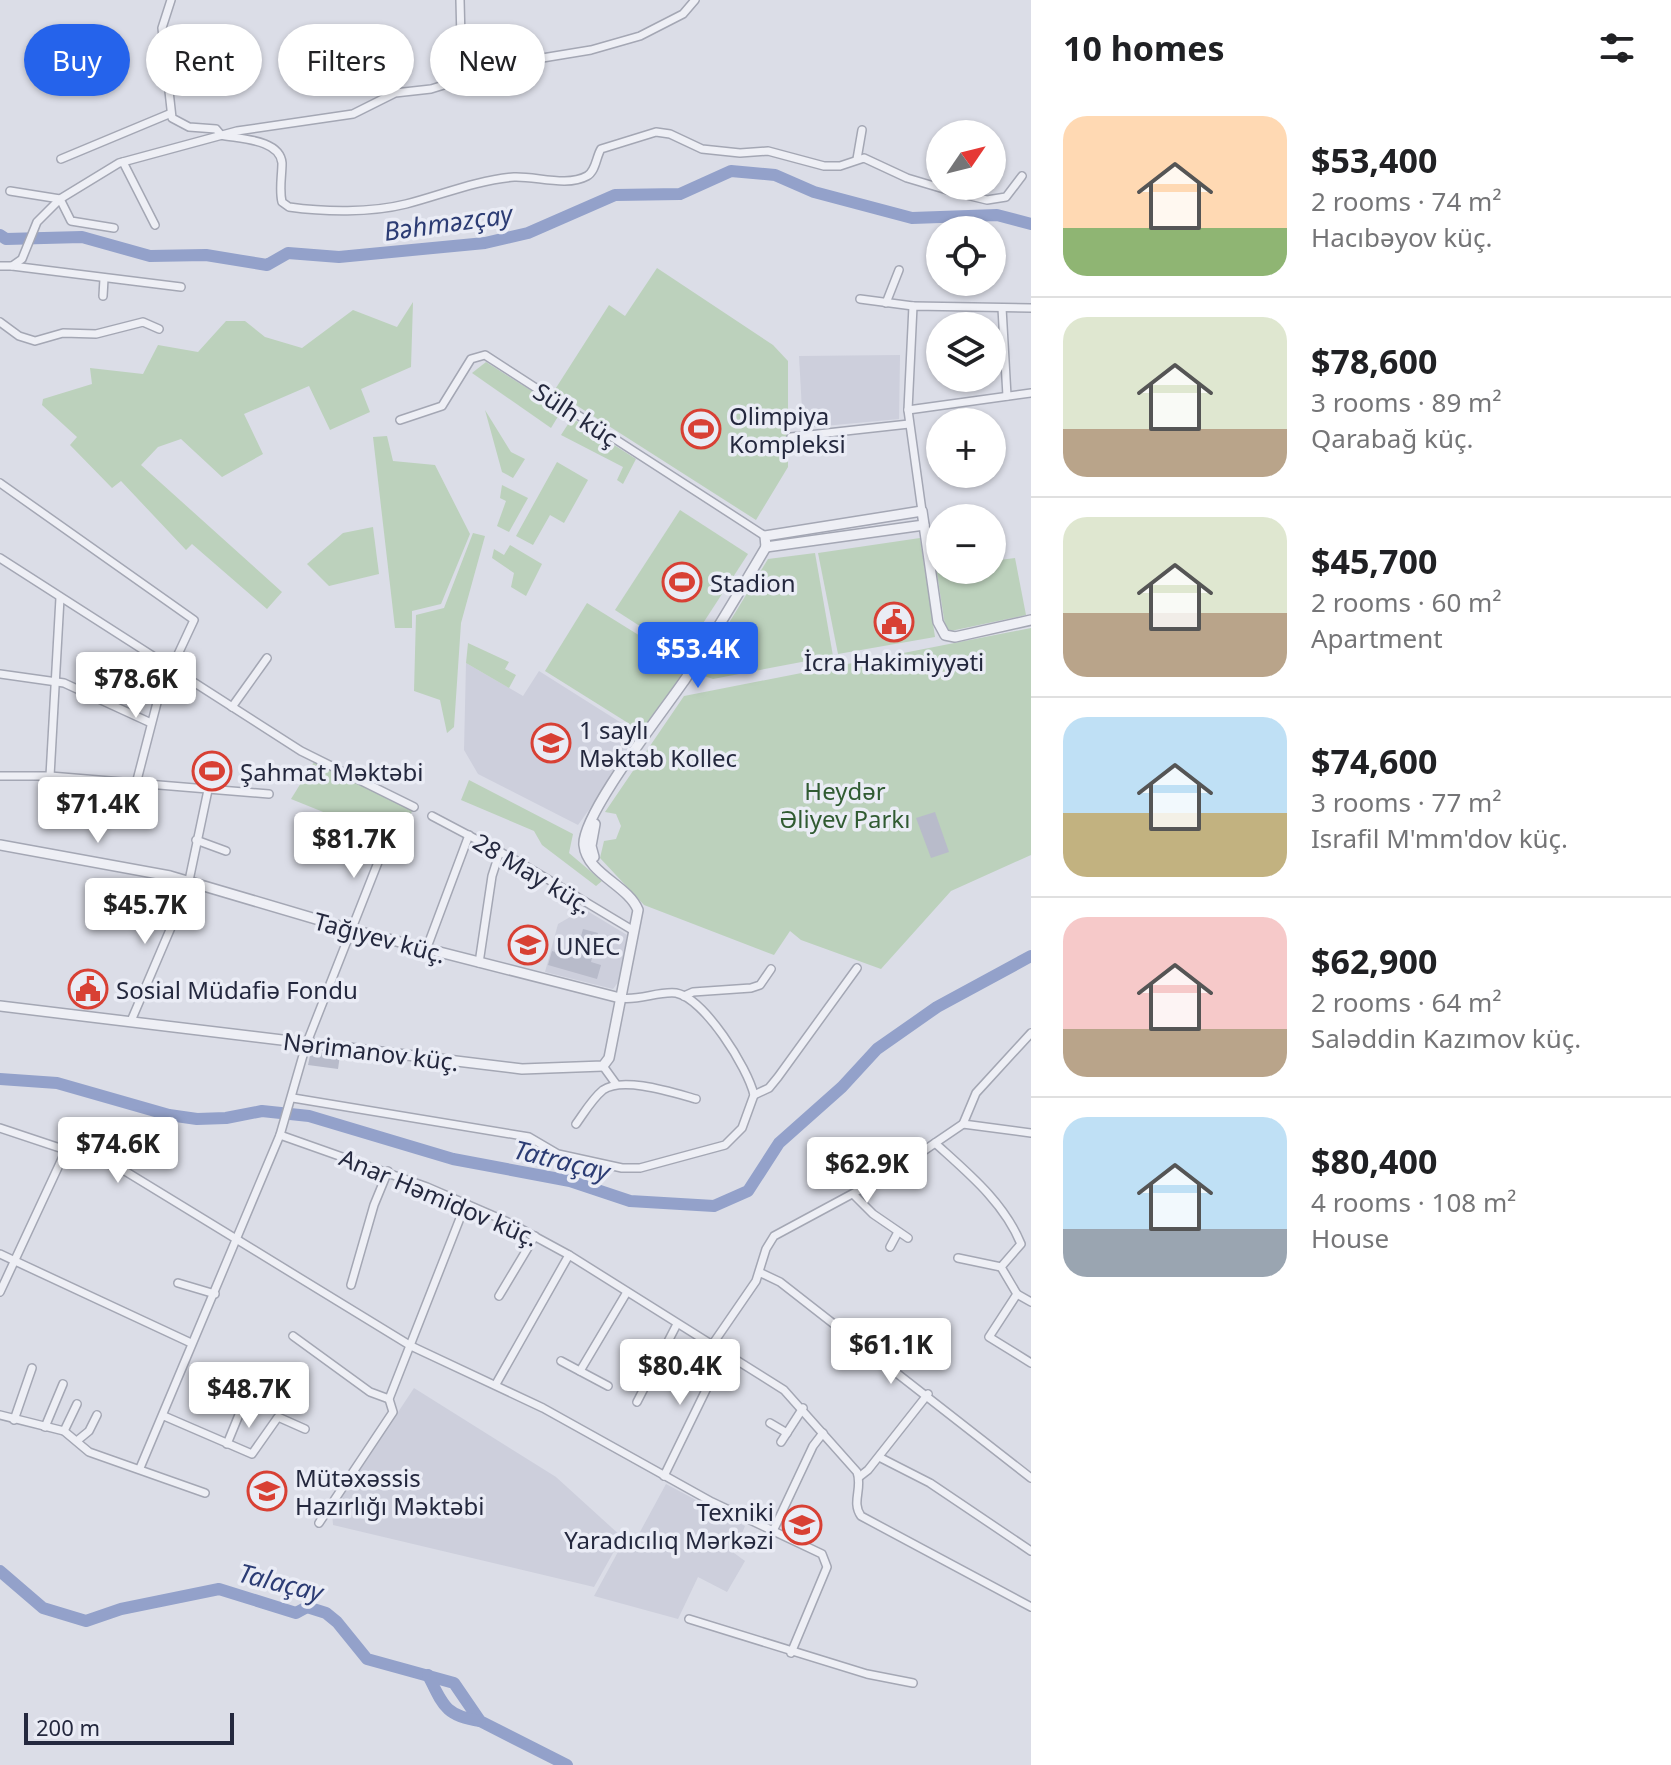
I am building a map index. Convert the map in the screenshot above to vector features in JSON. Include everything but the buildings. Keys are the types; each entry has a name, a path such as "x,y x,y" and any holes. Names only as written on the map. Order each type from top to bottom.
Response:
{"street":[{"path":"171,0 162,28 169,114 180,125 216,129 221,135 269,145 277,150 282,159 282,202 289,207 312,210 402,205 482,182 514,177 568,180 587,176 593,170 601,149 656,132 670,134 702,149 740,153 768,151 824,166 840,166 864,158 907,178 987,200 1006,197 1022,176"},
{"path":"460,0 461,24"},
{"path":"545,56 591,50 640,36 666,25 695,0"},
{"path":"12,266 28,250 43,214 60,199 123,162 221,135 353,114 395,93 430,89"},
{"path":"61,159 169,114"},
{"path":"857,159 862,130"},
{"path":"123,162 155,225"},
{"path":"10,191 60,199"},
{"path":"60,199 71,221 114,228"},
{"path":"0,266 181,287"},
{"path":"886,303 899,270"},
{"path":"103,296 104,279"},
{"path":"860,299 913,306 1031,308"},
{"path":"913,306 909,424 938,622 945,635 955,637 1031,620"},
{"path":"1002,308 1007,396"},
{"path":"0,322 19,336 35,341 63,333 96,334 143,322 159,329"},
{"name":"Sülh küç","path":"400,420 442,406 471,359 485,355 765,536"},
{"path":"908,410 1031,393"},
{"path":"791,437 909,424"},
{"path":"0,483 189,615 194,625 171,668 151,723 136,784"},
{"path":"616,1084 603,1066 609,1058 638,910 635,903 598,868 584,847 595,814 686,678 766,547 765,536 922,511"},
{"path":"766,547 924,525"},
{"path":"0,558 311,757 414,807"},
{"path":"50,776 60,598"},
{"path":"232,707 267,658"},
{"path":"0,674 56,681 151,723"},
{"path":"0,776 50,776 269,794"},
{"path":"131,1021 188,881 208,790"},
{"name":"28 May küç.","path":"432,816 500,851 634,931"},
{"path":"426,950 469,835"},
{"path":"196,840 226,851"},
{"path":"140,1468 281,1131 306,1045 386,842"},
{"name":"Tağıyev küç.","path":"0,845 188,881 426,950 620,998"},
{"path":"479,963 492,876 500,851"},
{"path":"754,1095 769,1088 778,1077 857,968"},
{"path":"684,996 693,992 751,988 764,981 771,969"},
{"path":"292,1100 529,1137 558,1154 630,1169 725,1145 742,1128 754,1095 732,1044 684,996 672,993 620,998"},
{"name":"Nərimanov küç.","path":"0,1006 522,1069 603,1066"},
{"path":"712,1345 761,1273 766,1249 774,1236 854,1195 963,1124 976,1093 1031,1033"},
{"path":"576,1124 602,1091 616,1084 654,1088 696,1099"},
{"path":"963,1124 1031,1133"},
{"path":"0,1128 67,1148 133,1175 411,1346 496,1384 664,1476 827,1559 827,1567 791,1653"},
{"name":"Anar Həmidov küç.","path":"281,1131 466,1203 569,1255 784,1390 803,1408 859,1477"},
{"path":"935,1143 994,1200 1020,1241 1020,1247 1001,1267"},
{"path":"0,1292 67,1148"},
{"path":"351,1285 374,1205 388,1171"},
{"path":"854,1195 908,1238"},
{"path":"319,1523 393,1412 389,1399 466,1203"},
{"path":"890,1247 898,1232"},
{"path":"499,1296 535,1236"},
{"path":"0,1254 191,1343"},
{"path":"496,1384 569,1255"},
{"path":"958,1258 1001,1267 1017,1294 1031,1302"},
{"path":"761,1273 780,1282 928,1394 1031,1478"},
{"path":"178,1283 215,1294"},
{"path":"580,1371 627,1292"},
{"path":"1017,1294 989,1337 1031,1363"},
{"path":"637,1402 677,1324"},
{"path":"293,1336 370,1392 389,1399"},
{"path":"664,1476 724,1353"},
{"path":"561,1361 608,1386"},
{"path":"14,1420 32,1368"},
{"path":"45,1427 63,1384"},
{"path":"928,1394 879,1457 859,1477 856,1507 861,1516 1031,1607"},
{"path":"64,1431 77,1404"},
{"path":"227,1444 243,1405"},
{"path":"781,1442 803,1408"},
{"path":"0,1415 64,1431 89,1452 205,1493"},
{"path":"78,1440 89,1431 97,1415"},
{"path":"164,1416 255,1453 278,1417 305,1429"},
{"path":"770,1423 787,1433"},
{"path":"773,1531 813,1446 823,1433"},
{"path":"879,1457 930,1483 1031,1551"},
{"path":"689,1619 791,1653 913,1683"}],"shaded area":[{"path":"900,355 899,419 803,428 799,356"},
{"name":"1 saylı Məktəb Kollec","path":"466,663 523,696 539,671 642,736 578,825 478,774 464,750"},
{"path":"584,909 627,935 619,981 613,989 545,972 558,924"},
{"path":"414,1388 556,1477 622,1537 594,1587 333,1525 332,1512"},
{"path":"666,1484 745,1526 734,1553 745,1561 727,1592 698,1577 678,1619 594,1596 625,1539 634,1543"}],"green space":[{"name":"Olimpiya Kompleksi","path":"657,268 773,345 788,361 788,467 756,520 554,391 609,305 625,316"},
{"path":"413,302 411,367 361,389 370,412 330,430 309,386 244,414 263,454 222,477 181,439 158,447 141,465 282,592 267,609 192,544 186,550 121,481 112,488 70,445 77,437 42,405 43,399 92,384 90,368 143,374 158,345 198,352 226,321 245,321 265,337 302,348 353,310 397,327"},
{"path":"486,362 562,410 551,428 472,373"},
{"path":"485,410 511,452 525,459 513,478 502,472"},
{"path":"572,418 636,459 623,484 617,480 623,467 561,435"},
{"path":"387,436 393,461 435,465 470,534 441,604 412,611 412,628 395,628 373,437"},
{"path":"557,462 588,480 564,523 550,515 533,545 516,536"},
{"path":"502,485 528,498 509,532 497,526 506,501 500,498"},
{"name":"Stadion","path":"680,510 748,554 683,654 615,610"},
{"path":"373,527 379,574 329,586 307,564 343,533"},
{"path":"473,533 485,536 461,623 454,727 447,733 440,700 414,691 416,615 444,608"},
{"path":"920,538 935,637 838,654 818,553"},
{"path":"510,545 542,564 526,596 511,587 514,573 492,558 494,549 504,555"},
{"path":"815,553 833,656 713,679 704,676 702,667 768,559"},
{"path":"1015,558 1026,615 946,632 939,584 1006,584 1006,559"},
{"path":"587,603 687,665 644,733 545,671"},
{"name":"Heydər Əliyev Parkı","path":"1031,628 1031,855 951,891 881,969 801,940 790,931 774,955 644,905 600,858 604,841 616,839 621,826 616,814 605,812 684,696"},
{"path":"468,643 509,662 505,669 516,675 509,688 466,663"},
{"path":"314,762 412,811 400,843 291,799"},
{"path":"469,780 573,834 569,853 602,881 596,886 542,845 534,831 461,800"}],"waterway":[{"name":"Bəhməzçay","path":"0,235 6,239 82,237 150,256 206,255 267,265 288,253 339,257 485,243 528,233 615,195 680,194 731,171 775,175 814,192 912,218 997,215 1031,224"},
{"name":"Tatraçay","path":"0,1079 57,1083 169,1115 197,1119 226,1118 262,1111 309,1116 453,1159 570,1181 630,1201 714,1206 748,1191 779,1143 842,1087 877,1049 937,1007 1031,956"},
{"name":"Talaçay","path":"0,1571 43,1608 86,1621 121,1609 219,1589 296,1613 307,1607 326,1613 367,1659 454,1683 480,1721 567,1765"},
{"path":"428,1675 446,1707 459,1716 480,1721"}],"place":[{"name":"Olimpiya Kompleksi","path":"701,429"},
{"name":"Stadion","path":"682,582"},
{"name":"İcra Hakimiyyəti","path":"894,622"},
{"name":"1 saylı Məktəb Kollec","path":"551,743"},
{"name":"Şahmat Məktəbi","path":"212,771"},
{"name":"UNEC","path":"528,945"},
{"name":"Sosial Müdafiə Fondu","path":"88,989"},
{"name":"Mütəxəssis Hazırlığı Məktəbi","path":"267,1491"},
{"name":"Texniki Yaradıcılıq Mərkəzi","path":"802,1525"}]}
